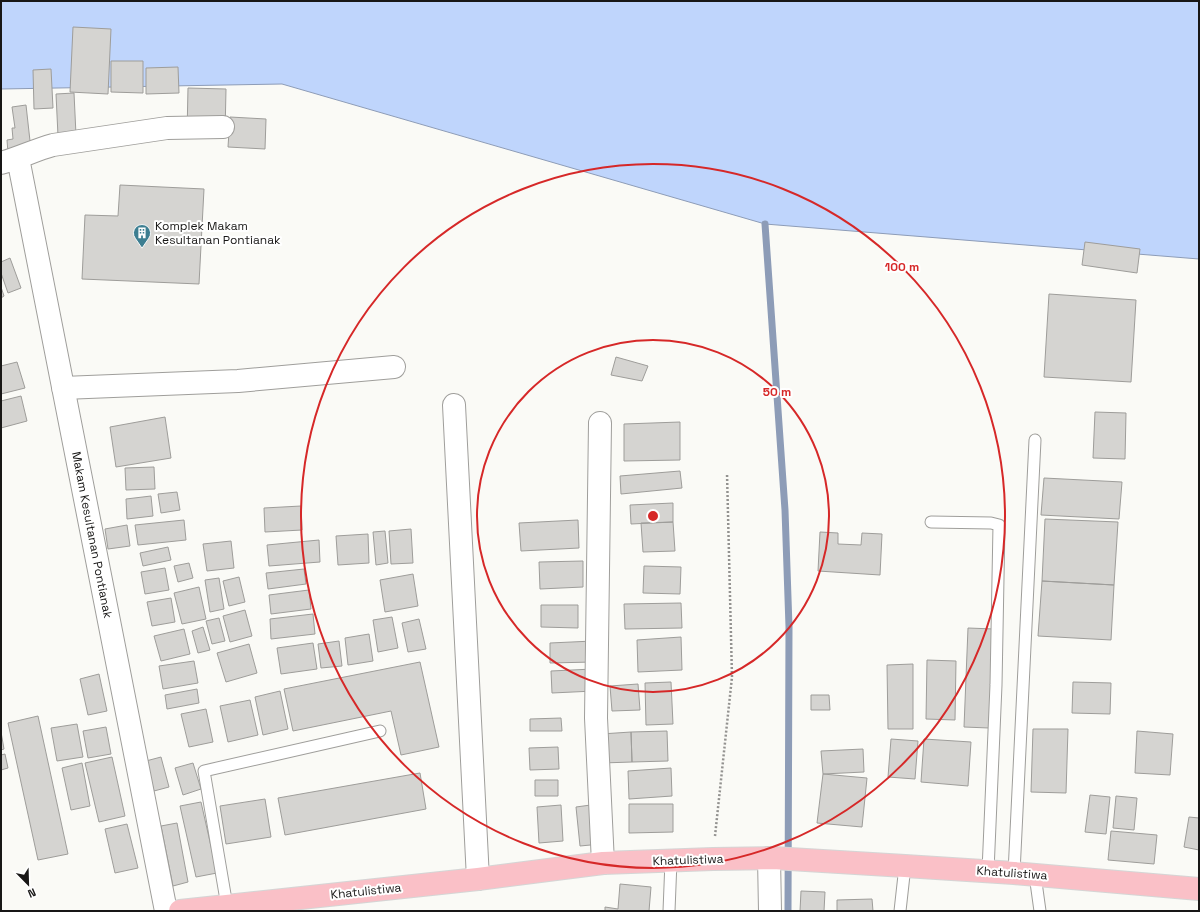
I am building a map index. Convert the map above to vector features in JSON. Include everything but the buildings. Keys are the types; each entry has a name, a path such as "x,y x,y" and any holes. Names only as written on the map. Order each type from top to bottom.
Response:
{"highway":[{"name":"Khatulistiwa","path":"180,911 478,879 603,863 713,859 771,858 988,871 1199,889"}],"street":[{"path":"10,160 36,150 53,146 159,129 223,127"},
{"name":"Makam Kesultanan Pontianak","path":"10,160 63,388 166,911"},
{"path":"63,388 238,381 394,367"},
{"path":"454,405 478,879"},
{"path":"600,423 596,718 603,863"},
{"path":"770,911 771,858"}],"lane":[{"path":"1035,440 1024,874 1040,911"},
{"path":"931,522 991,523 999,526 996,685 988,871"},
{"path":"227,906 204,771 380,731"},
{"path":"669,911 671,861"},
{"path":"900,911 905,866"}],"path":[{"path":"713,859 732,677 727,473"}],"water":[{"path":"1,1 1199,1 1199,259 765,224 282,84 1,89"}],"waterway":[{"path":"765,224 785,510 789,627 788,911"}],"place":[{"name":"Komplek Makam Kesultanan Pontianak","path":"142,248"}]}
